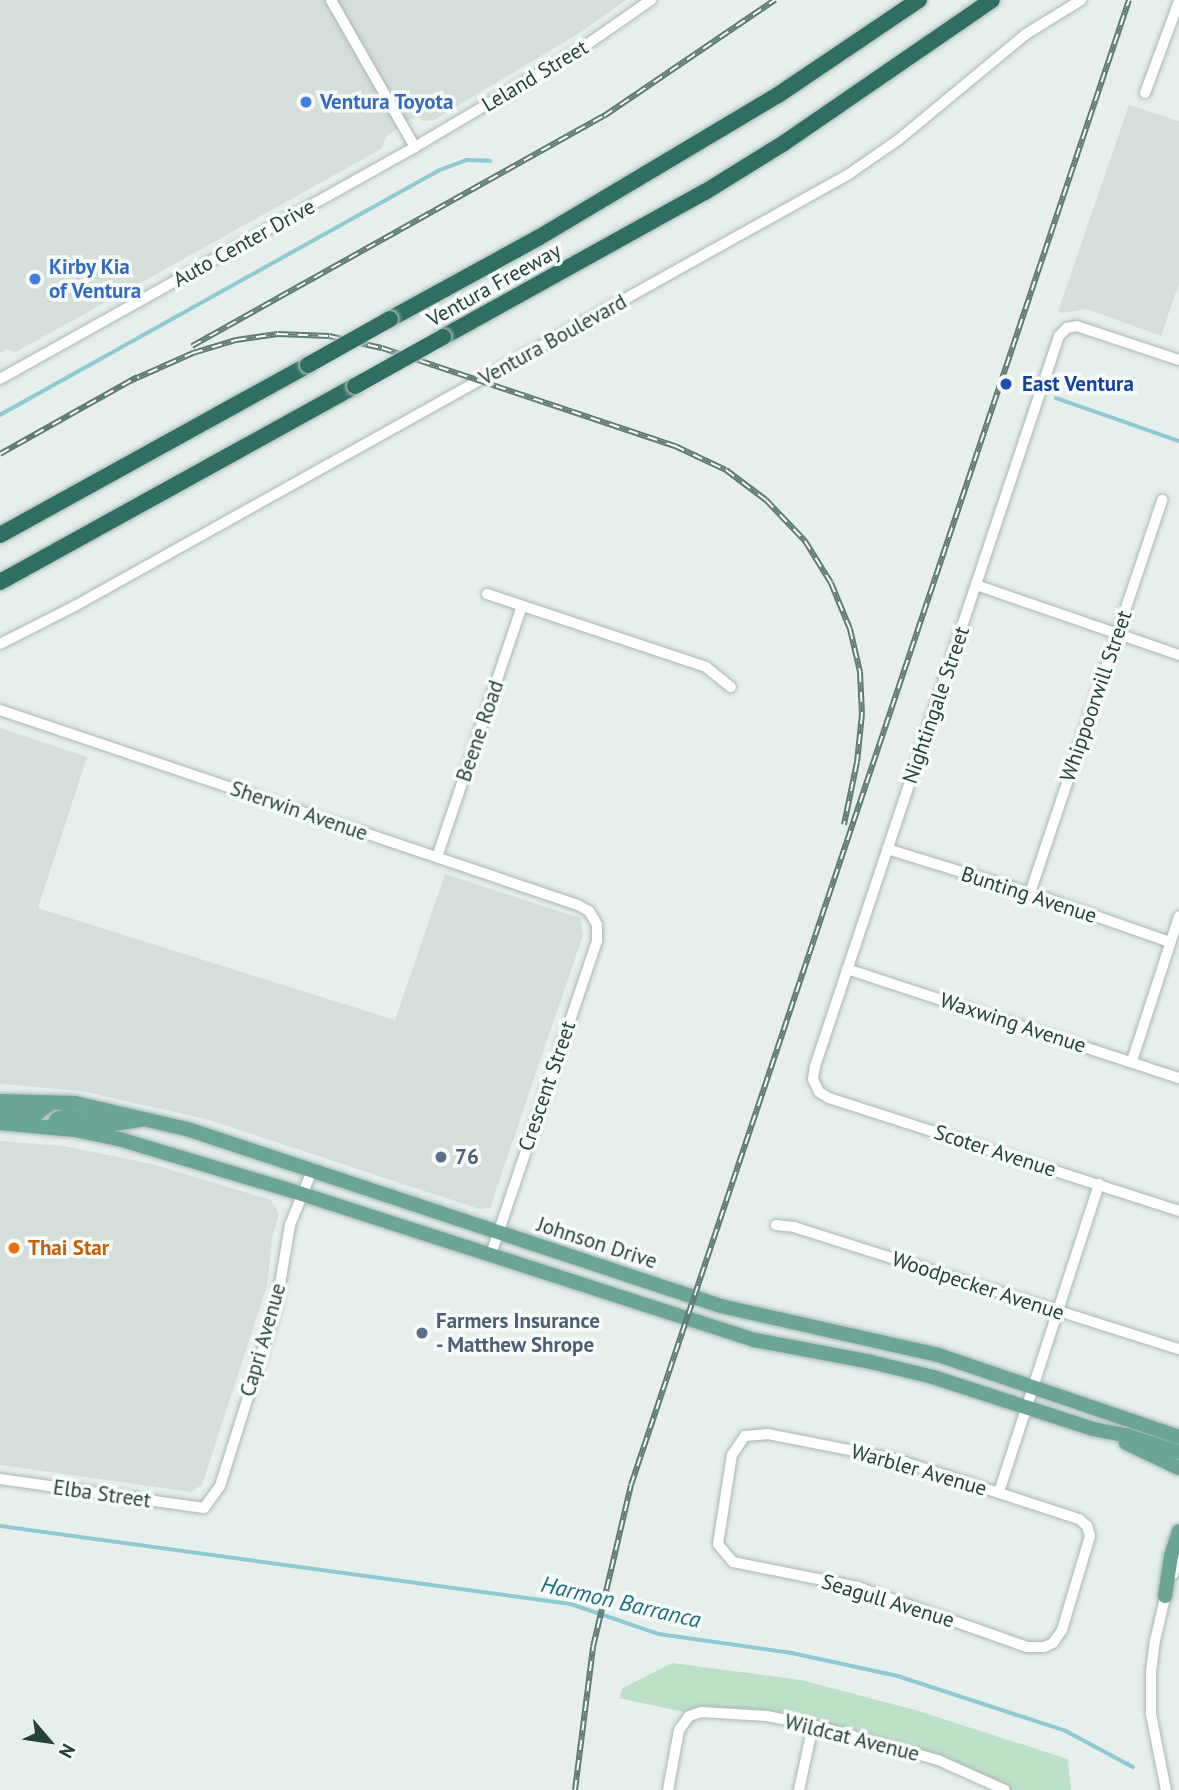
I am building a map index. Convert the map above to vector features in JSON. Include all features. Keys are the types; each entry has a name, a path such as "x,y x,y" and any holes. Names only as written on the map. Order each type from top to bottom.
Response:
{"highway":[{"name":"Ventura Freeway","path":"0,535 538,238 778,95 919,0"},
{"name":"Ventura Freeway","path":"0,582 716,185 784,143 992,0"}],"main road":[{"name":"Johnson Drive","path":"0,1101 75,1103 152,1119 313,1168 720,1306 918,1349 1179,1437"},
{"path":"0,1114 35,1115 51,1103"},
{"path":"52,1128 57,1119 66,1116 112,1124 152,1119"},
{"path":"0,1123 119,1139 302,1194 755,1340 892,1367 1093,1429 1179,1452"},
{"path":"1093,1429 1179,1468"},
{"path":"1165,1596 1171,1556 1179,1531"}],"street":[{"path":"331,0 415,147"},
{"name":"Leland Street","path":"415,147 579,50 651,0"},
{"name":"Ventura Boulevard","path":"0,644 95,595 849,174 898,140 1026,34 1081,0"},
{"path":"1145,93 1179,1"},
{"name":"Auto Center Drive","path":"3,377 415,147"},
{"name":"Nightingale Street","path":"815,1085 814,1066 1059,336 1067,328 1077,326 1179,360"},
{"path":"0,364 3,377"},
{"name":"Whippoorwill Street","path":"1030,893 1162,500"},
{"path":"976,585 1179,655"},
{"path":"487,594 706,667 731,687"},
{"name":"Beene Road","path":"437,857 522,606"},
{"name":"Sherwin Avenue","path":"0,710 578,905 594,918"},
{"name":"Bunting Avenue","path":"887,849 1030,893 1170,942"},
{"path":"1132,1061 1179,916"},
{"name":"Crescent Street","path":"491,1255 597,941 594,918"},
{"name":"Waxwing Avenue","path":"847,969 1179,1078"},
{"name":"Scoter Avenue","path":"815,1085 829,1098 1179,1211"},
{"name":"Capri Avenue","path":"204,1508 220,1486 276,1308 286,1238 313,1168"},
{"path":"999,1492 1099,1185"},
{"name":"Woodpecker Avenue","path":"776,1225 794,1227 1179,1349"},
{"name":"Warbler Avenue","path":"723,1554 718,1544 733,1455 745,1436 768,1434 895,1459 1079,1519 1087,1526 1090,1536 1062,1630 1052,1643"},
{"name":"Elba Street","path":"0,1479 204,1508"},
{"name":"Seagull Avenue","path":"723,1554 733,1562 858,1587 1027,1647 1044,1647 1052,1643"},
{"path":"1166,1790 1151,1704 1154,1641 1165,1596 1179,1556"},
{"name":"Wildcat Avenue","path":"668,1790 677,1737 685,1721 694,1714 723,1712 813,1725 938,1760 1005,1790"},
{"path":"799,1790 813,1725"}],"shaded area":[{"path":"0,0 626,0 581,32 434,120 423,121 416,116 387,136 381,149 16,352 6,349 0,353"},
{"path":"1129,105 1179,121 1179,283 1161,336 1087,309 1061,313 1058,311"},
{"path":"0,728 87,757 38,908 395,1020 445,874 580,918 583,935 490,1208 479,1209 209,1120 82,1091 0,1084"},
{"path":"0,1141 64,1146 152,1164 271,1200 279,1213 272,1239 267,1286 202,1485 191,1492 0,1465"}],"green space":[{"path":"672,1663 801,1680 915,1710 1068,1759 1071,1790 1005,1790 953,1766 813,1725 693,1714 619,1698 623,1688"}],"waterway":[{"path":"0,415 438,171 467,160 490,161"},
{"path":"1056,398 1179,441"},
{"name":"Harmon Barranca","path":"0,1526 571,1604 659,1634 792,1653 898,1676 1066,1731 1133,1767"}],"railway":[{"path":"192,346 604,116 775,0"},
{"path":"575,1790 593,1647 631,1485 1129,0"},
{"path":"130,381 193,353 236,340 278,334 329,336 382,348 675,446 726,470 766,500 805,541 831,583 850,629 860,672 862,714 857,762 844,825"},
{"path":"0,454 137,377"}],"place":[{"name":"Ventura Toyota","path":"306,102"},
{"name":"Kirby Kia of Ventura","path":"35,279"},
{"name":"East Ventura","path":"1006,384"},
{"name":"76","path":"441,1157"},
{"name":"Thai Star","path":"14,1248"},
{"name":"Farmers Insurance - Matthew Shrope","path":"422,1333"}]}
